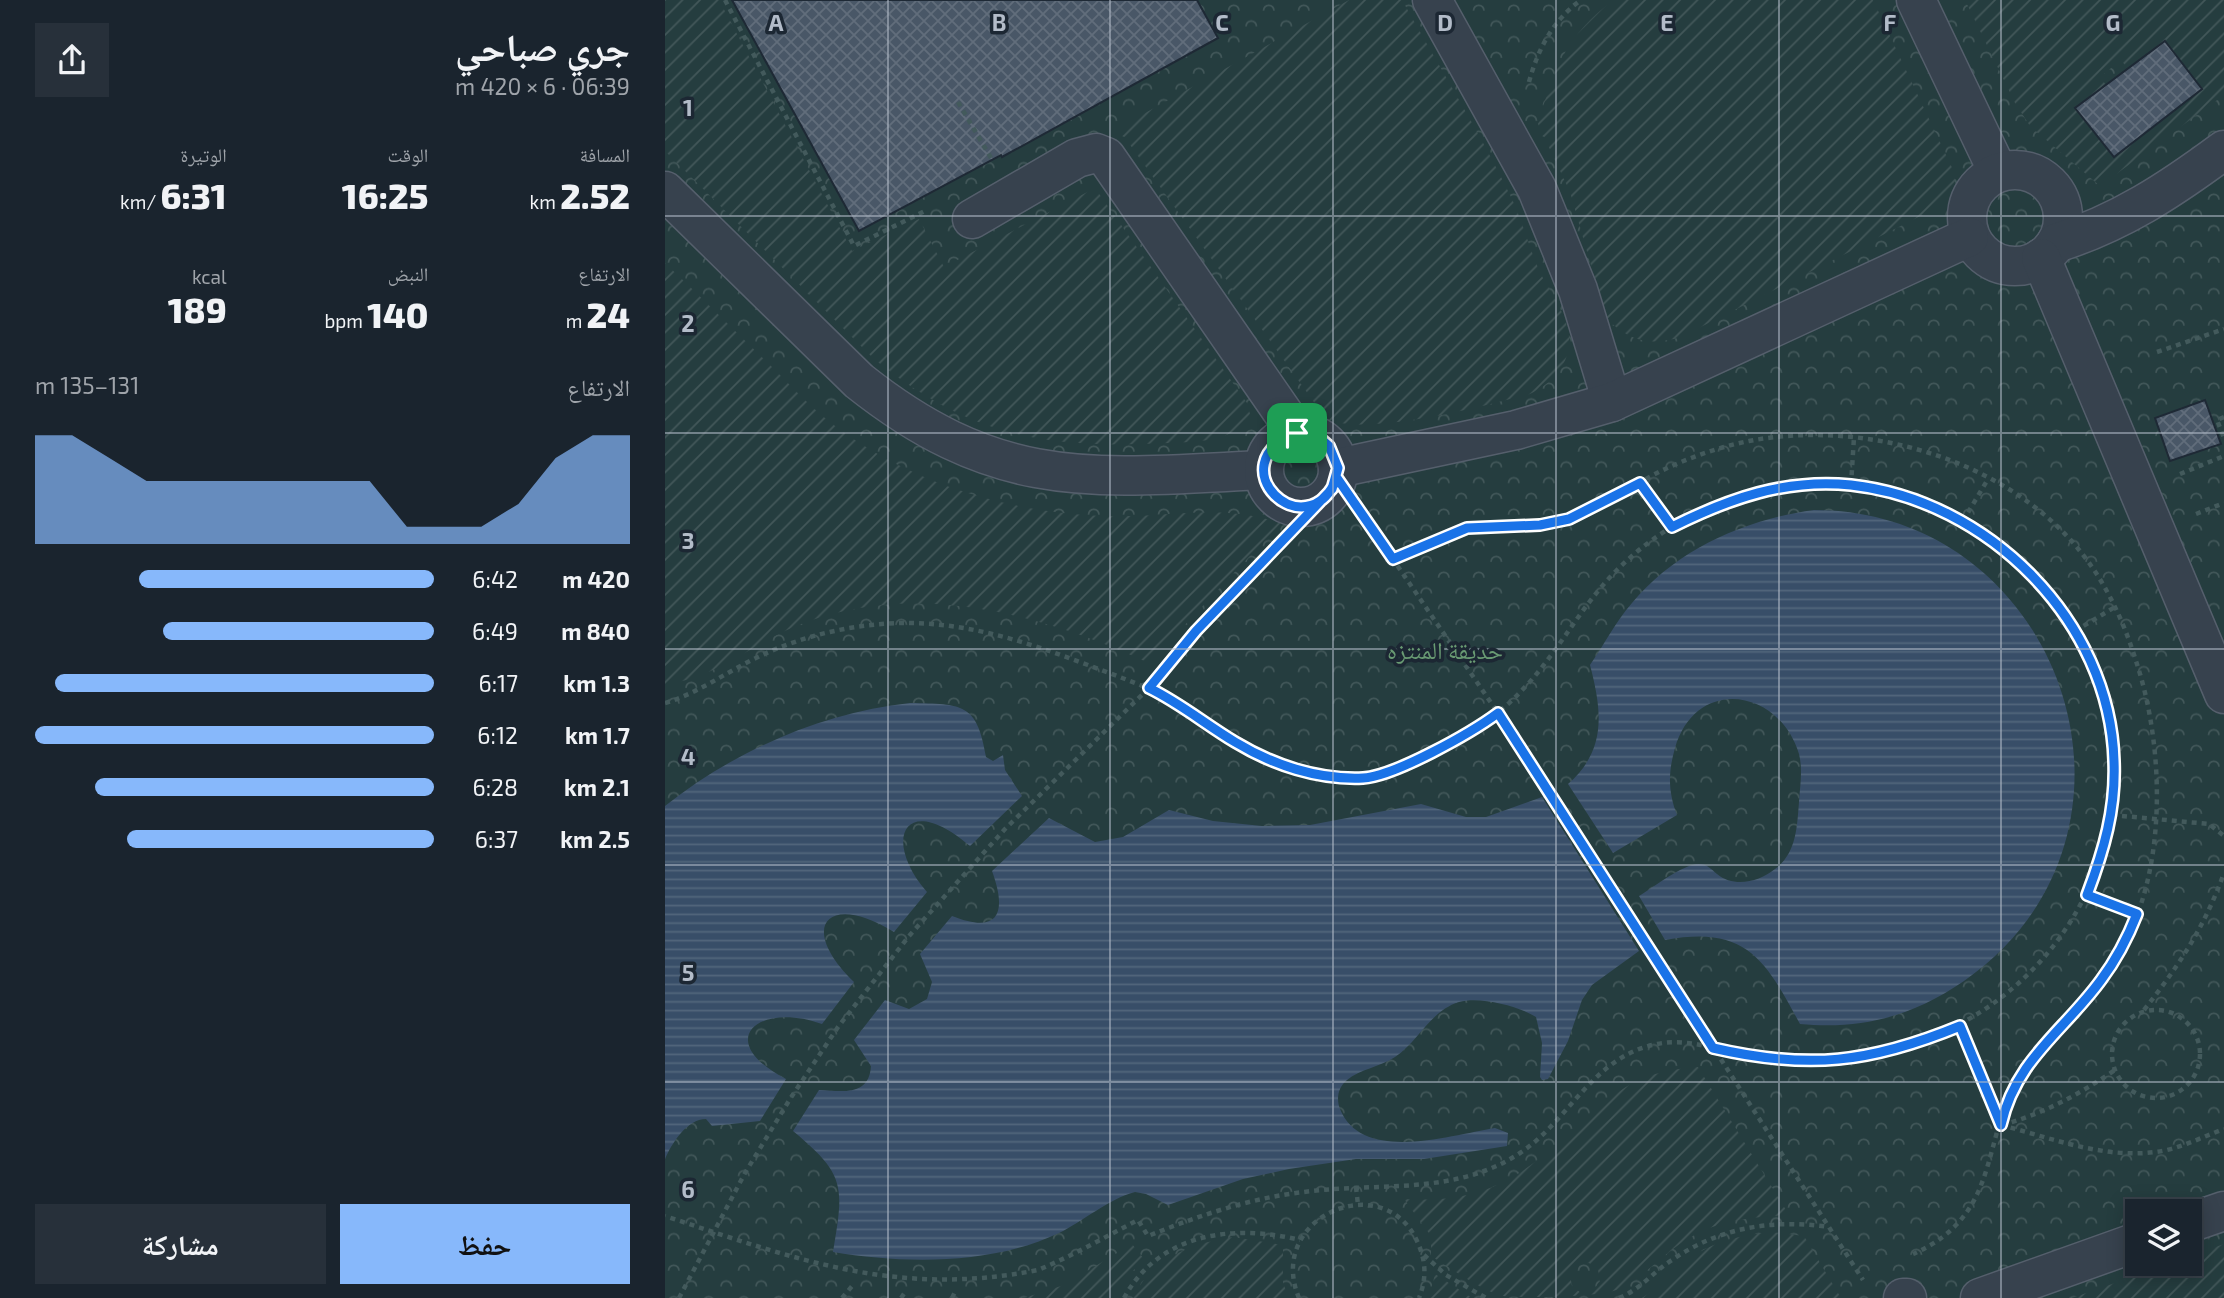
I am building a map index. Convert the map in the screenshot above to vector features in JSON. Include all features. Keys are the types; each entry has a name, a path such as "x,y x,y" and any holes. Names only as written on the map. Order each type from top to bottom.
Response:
{"lane":[{"path":"1432,0 1513,144 1559,239 1612,402"},
{"path":"1916,0 1998,172"},
{"path":"2048,251 2062,228 2063,211 2057,195 2046,182 2032,173 2015,170 1998,172 1977,187 1966,211 1969,237 1982,254 2000,264 2021,265 2145,206 2224,150"},
{"path":"956,211 1012,195 1086,154 1106,157 1297,433"},
{"path":"665,191 859,381 894,409 968,450 1050,472 1092,476 1263,470"},
{"path":"1330,483 1329,446 1320,438 1297,433 1279,439 1267,452 1263,470 1266,484 1274,496 1286,504 1300,507 1330,483 1612,402 1969,237"},
{"path":"2048,251 2224,694"},
{"path":"2202,1219 2224,1211"},
{"path":"1980,1298 2125,1246"}],"path":[{"path":"725,0 854,246 956,211"},
{"path":"1513,144 1540,50 1553,27 1581,0"},
{"path":"958,102 1012,195"},
{"path":"2157,352 2224,329"},
{"path":"2224,417 2217,420 2224,438"},
{"path":"1393,559 1467,528 1540,525 1569,519 1704,453 1748,441 1793,435 1883,440 1927,452 1988,479 2045,517 2078,548 2115,607 2129,636 2145,686 2155,738 2155,820 2146,885 2129,934 2102,980 2039,1048 2020,1075 2006,1104 1990,1168 1976,1200 1955,1226 1929,1247 1906,1257"},
{"path":"1851,485 1854,437"},
{"path":"2183,485 2179,475 2224,456"},
{"path":"1963,521 1988,479"},
{"path":"679,1298 713,1232 790,1099 838,1027 909,936 1005,829 1149,688 1196,631 1291,534 1330,483 1393,559 1498,713 1861,1276 1893,1294"},
{"path":"1640,483 1672,527"},
{"path":"665,703 697,691 758,657 803,640 852,628 901,623 950,626 999,634 1149,688 1189,709 1233,741 1264,758 1296,770 1330,776 1366,778 1441,748 1498,713 1527,685 1613,573 1645,545 1672,527 1720,503 1761,491 1804,485 1851,485 1929,506 1963,521 2001,547 2032,574 2075,631 2098,679 2110,720 2115,761 2112,815 2106,845 2087,895 2053,947 2028,976 1998,1001 1960,1026 1889,1052 1846,1060 1803,1062 1770,1059 1681,1042 1658,1044 1616,1060 1598,1074 1554,1124 1522,1152 1487,1170 1438,1184 1356,1186 1297,1192 1240,1205 1148,1236 1138,1220 1039,1270 984,1285"},
{"path":"2192,505 2196,514 2224,503"},
{"path":"2075,631 2115,607"},
{"path":"2112,815 2209,824 2224,836"},
{"path":"2143,1011 2159,1009 2176,1013 2189,1023 2197,1037 2201,1053 2198,1070 2190,1084 2161,1098 2144,1097 2129,1090 2115,1070 2112,1046 2117,1031 2129,1019 2143,1011 2181,962 2202,928 2224,873"},
{"path":"2087,895 2137,914"},
{"path":"1960,1026 2001,1125"},
{"path":"2001,1125 2039,1115 2079,1095 2115,1070"},
{"path":"2001,1125 2094,1150 2119,1153 2167,1150 2224,1129"},
{"path":"1356,1186 1358,1205"},
{"path":"1299,1298 1292,1266 1300,1240 1308,1227 1324,1214 1343,1206 1358,1205 1384,1209 1402,1220 1415,1236 1424,1255 1445,1275 1486,1298"},
{"path":"665,1216 793,1264"},
{"path":"1619,1298 1649,1280 1693,1246 1720,1235 1777,1223 1830,1227"},
{"path":"1124,1298 1143,1271 1160,1255 1179,1244 1227,1231 1276,1234 1300,1240"},
{"path":"1419,1298 1425,1276 1424,1255"},
{"path":"1861,1276 1872,1272"},
{"path":"843,1282 865,1287"},
{"path":"842,1298 853,1285"},
{"path":"943,1290 965,1288"},
{"path":"896,1290 918,1291"},
{"path":"952,1298 955,1290"},
{"path":"901,1298 906,1291"}],"green space":[{"name":"حديقة المنتزه","path":"665,0 2224,0 2224,1298 665,1298"},
{"path":"665,0 719,0 852,251 919,219 944,267 1095,188 1247,403 1250,414 1243,424 1225,436 1191,442 1085,444 1048,440 978,422 910,386 874,359 665,151"},
{"path":"1349,0 1402,0 1485,146 1514,204 1539,270 1565,320 1569,337 1567,356 1558,372 1530,394 1456,412 1397,422 1345,424 1326,419 1118,128"},
{"path":"1614,0 1873,0 1955,174 1955,188 1950,201 1681,337 1650,341 1623,332 1606,318 1570,192 1538,124 1556,70 1573,40 1584,26"},
{"path":"1965,0 2224,0 2224,95 2100,186 2030,126 2015,103","holes":["2165,41 2202,89 2114,157 2075,108 2106,85 2100,77 2121,60 2128,69"]},
{"path":"665,263 823,416 871,450 933,481 999,502 1033,509 1102,516 1234,513 1281,523 1149,663 1107,645 1020,617 975,608 930,604 885,605 840,612 796,626 699,676 665,684"},
{"path":"1698,1067 1789,1215 1738,1220 1702,1231 1622,1288 1598,1294 1501,1296 1474,1283 1431,1256 1431,1236 1404,1199 1460,1196 1503,1182 1543,1156 1625,1088 1655,1074","holes":["1589,1263 1598,1270 1600,1281 1593,1291 1581,1293 1572,1286 1570,1275 1577,1265"]},
{"path":"1772,1232 1804,1236 1841,1298 1642,1298 1689,1259 1708,1248 1739,1237"},
{"path":"1233,1237 1283,1245 1283,1283 1289,1298 1133,1298 1151,1272 1175,1255 1203,1243"},
{"path":"1132,1244 1144,1259 1118,1287 1112,1298 1024,1298 1064,1285"},
{"path":"2224,1244 2224,1298 2072,1298 2135,1276 2202,1276 2202,1252"},
{"path":"1435,1274 1469,1296 1473,1298 1429,1298"}],"water":[{"path":"1814,510 1901,524 1972,563 2026,621 2061,691 2074,768 2064,846 2028,919 1964,981 1945,993 1906,1012 1845,1025 1800,1024 1776,981 1763,965 1750,952 1734,943 1715,938 1693,937 1665,940 1639,896 1693,865 1709,867 1731,881 1746,882 1775,869 1788,855 1796,830 1801,766 1799,754 1789,732 1774,715 1757,704 1737,699 1718,701 1700,709 1686,725 1673,757 1671,790 1677,815 1613,853 1568,784 1590,758 1598,729 1597,698 1590,665 1632,603 1670,567 1714,540 1763,521"},
{"path":"910,703 943,704 965,710 978,726 986,757 993,761 1003,755 1005,770 1022,796 970,846 948,830 929,822 916,822 907,828 903,839 905,855 913,873 927,892 894,932 871,920 851,915 837,915 827,921 824,931 827,945 854,982 822,1024 799,1018 779,1018 763,1021 752,1029 748,1039 751,1051 764,1065 786,1079 760,1121 712,1126 706,1119 699,1120 681,1133 665,1159 665,806 720,768 781,737 845,715"},
{"path":"1542,797 1639,951 1592,985 1582,1000 1568,1041 1548,1079 1542,1080 1540,1077 1542,1043 1536,1017 1499,1003 1468,1000 1440,1012 1395,1057 1347,1080 1338,1097 1340,1109 1351,1126 1367,1136 1387,1141 1409,1142 1495,1128 1508,1133 1507,1146 1424,1159 1356,1159 1289,1169 1243,1179 1168,1205 1146,1194 1135,1192 1115,1200 1059,1233 1006,1251 977,1256 918,1260 833,1252 839,1211 837,1183 823,1159 793,1131 819,1090 853,1090 865,1083 871,1066 854,1040 885,1000 909,1009 927,999 932,982 920,954 952,916 981,923 996,916 999,898 992,871 1049,818 1095,842 1123,837 1169,810 1213,821 1262,826 1310,825 1421,804 1466,817 1486,817"}],"building":[{"path":"732,0 1197,0 1218,38 1002,157 1001,155 859,231"},
{"path":"2165,41 2202,89 2114,157 2075,108"},
{"path":"2205,400 2221,444 2170,461 2155,418"}],"route":[{"path":"1297,433 1279,439 1267,452 1263,470 1266,484 1274,496 1286,504 1300,507 1314,505 1325,498 1332,489 1337,478 1393,559 1442,536 1467,528 1540,525 1569,519 1640,483 1672,527 1720,503 1761,491 1804,485 1851,485 1889,493 1963,521 2001,547 2032,574 2059,606 2075,631 2098,679 2110,720 2115,761 2112,815 2106,845 2087,895 2137,914 2129,934 2102,980 2039,1048 2020,1075 2006,1104 2001,1125 1960,1026 1889,1052 1846,1060 1803,1062 1759,1058 1713,1048 1498,713 1441,748 1404,764 1366,778 1330,776 1296,770 1264,758 1233,741 1189,709 1149,688 1196,631 1291,534 1314,505 1332,489 1338,468 1329,446 1320,438 1297,433"}]}
